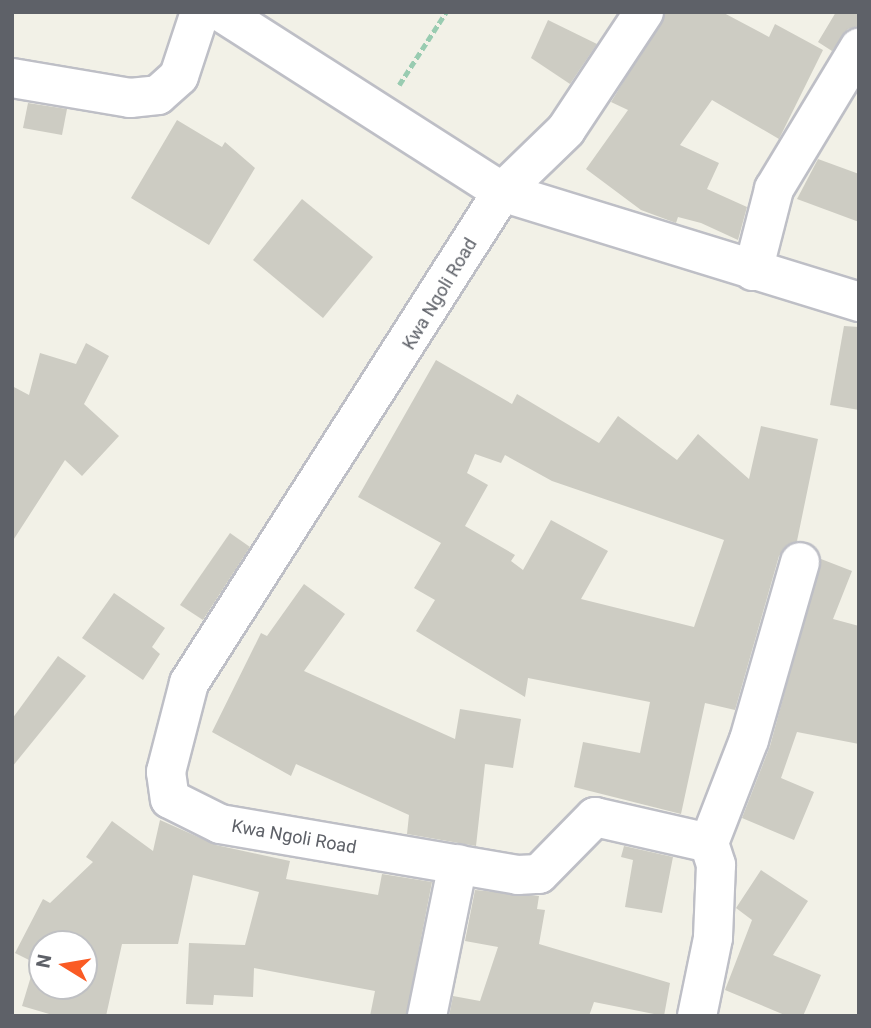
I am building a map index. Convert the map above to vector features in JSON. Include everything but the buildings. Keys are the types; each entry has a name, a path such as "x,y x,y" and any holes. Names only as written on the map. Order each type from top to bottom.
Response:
{"street":[{"path":"12,78 131,98 158,95 179,76 200,12"},
{"path":"221,12 502,192 859,302"},
{"path":"502,192 566,130 644,12"},
{"path":"753,271 774,189 859,48"},
{"name":"Kwa Ngoli Road","path":"502,192 190,683 166,772 170,799 220,824 458,864 539,874 595,817 709,843"},
{"path":"696,1016 713,938 716,865 709,843 748,740 800,562"},
{"path":"428,1016 458,864"}],"path":[{"path":"380,113 446,12"}]}
